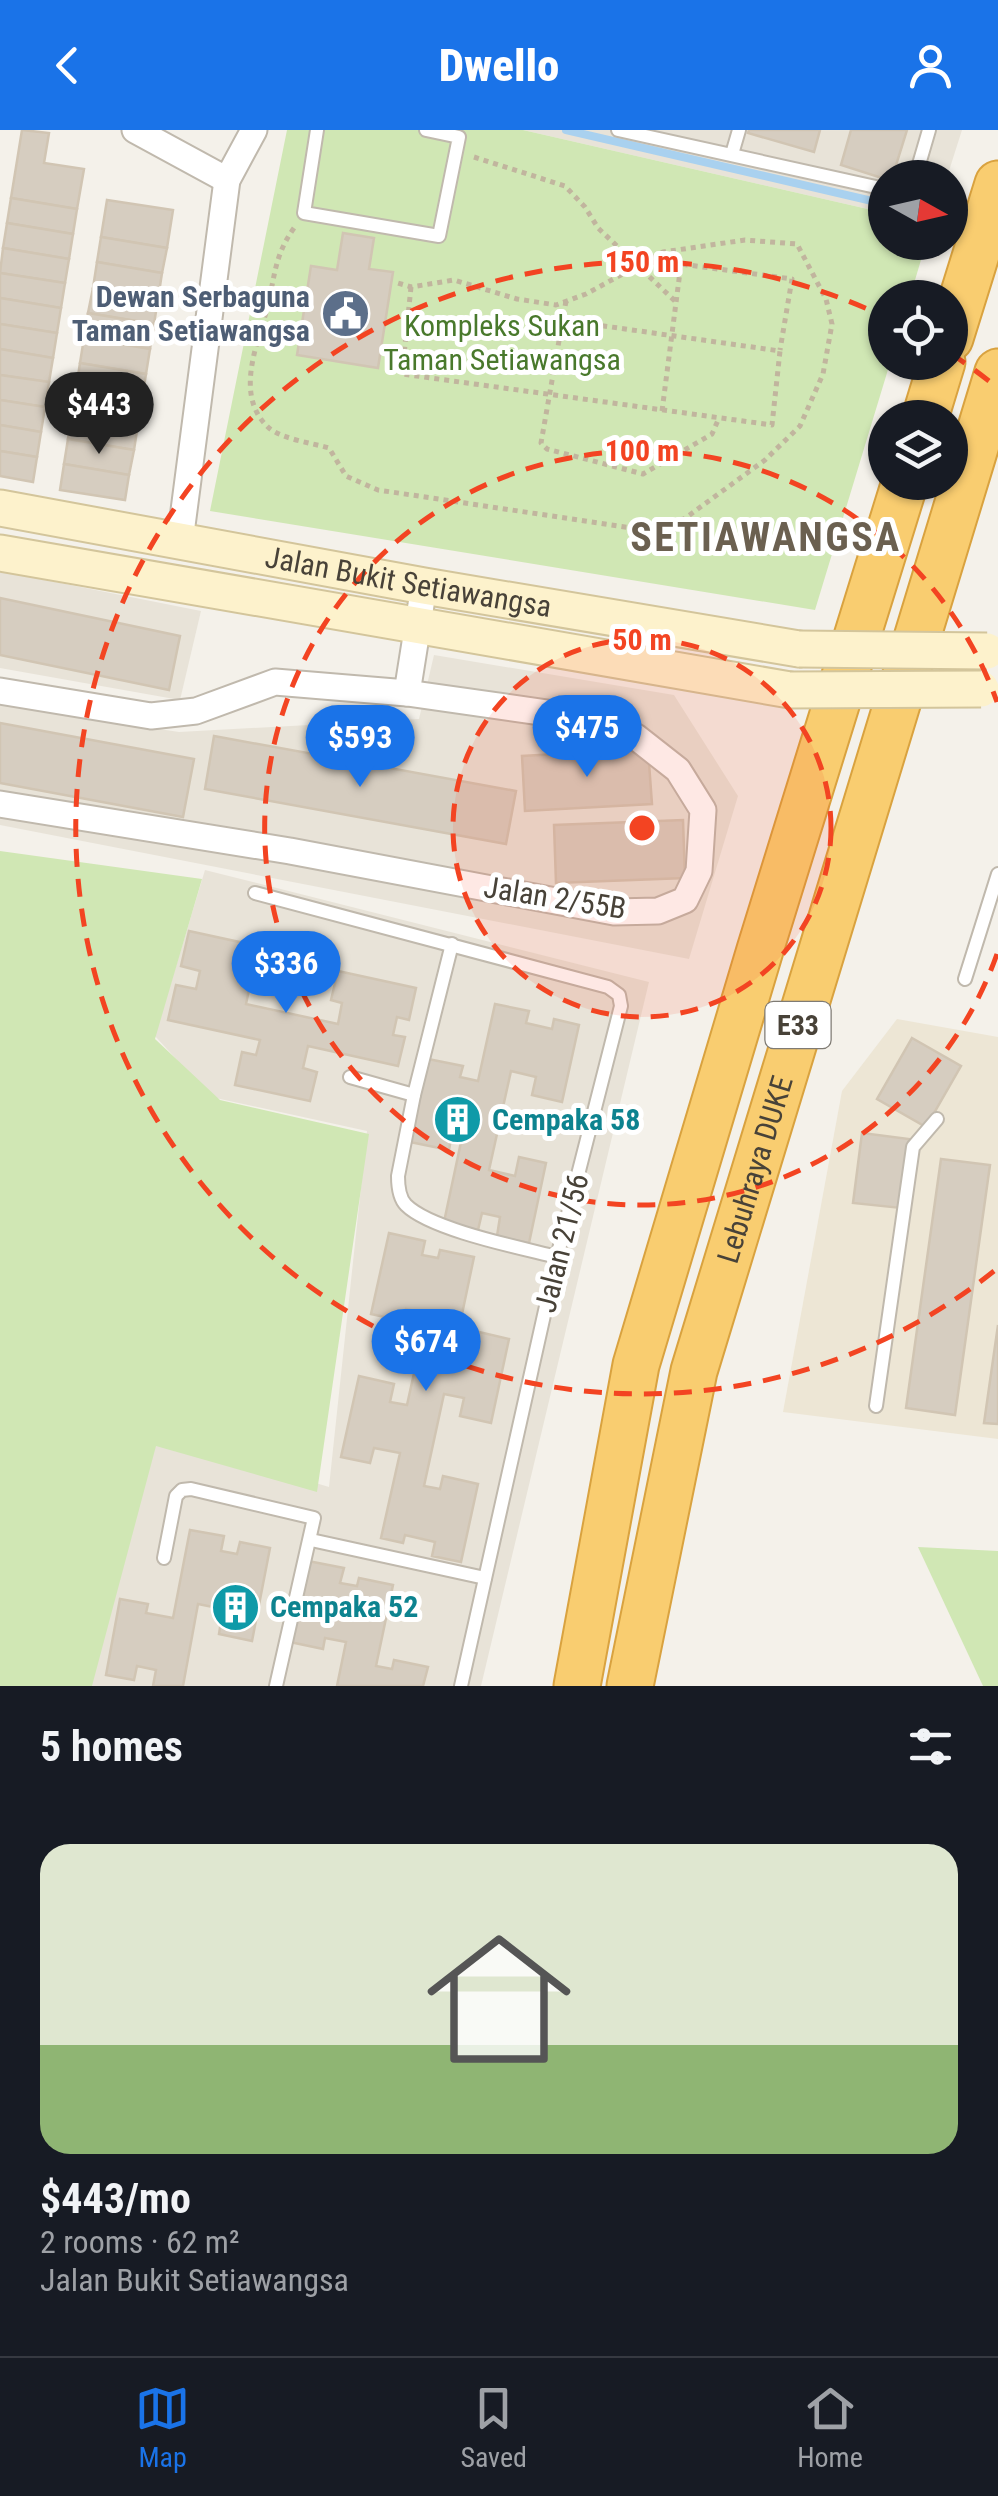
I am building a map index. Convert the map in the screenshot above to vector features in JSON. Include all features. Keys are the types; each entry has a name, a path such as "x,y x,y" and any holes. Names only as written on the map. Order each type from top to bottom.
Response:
{"highway":[{"path":"968,280 998,184"},
{"name":"Lebuhraya DUKE","path":"630,1686 694,1371 998,372"},
{"name":"Lebuhraya DUKE","path":"577,1686 636,1365 899,500"}],"street":[{"path":"135,130 227,180"},
{"path":"180,541 227,180 254,130"},
{"name":"Jalan Bukit Setiawangsa","path":"0,508 424,586 800,649 992,650"},
{"name":"Jalan Bukit Setiawangsa","path":"0,553 790,690 990,688"},
{"path":"407,693 424,586"},
{"name":"Jalan 2/55B","path":"0,691 151,716 196,711 275,682 407,693 610,722 678,770 703,810 699,871 685,900 658,912 614,912 290,851 0,804"}],"lane":[{"path":"317,130 304,213 439,236 459,137 426,130"},
{"path":"618,130 868,185"},
{"path":"732,154 739,130"},
{"path":"920,160 929,130"},
{"path":"965,979 998,874"},
{"name":"Jalan 21/56","path":"256,893 608,987 619,995 621,1006 557,1257 461,1686"},
{"path":"452,944 414,1095 398,1189 405,1205 459,1232 557,1257"},
{"path":"350,1077 414,1095"},
{"path":"876,1406 913,1147 937,1119"},
{"path":"164,1558 176,1496 182,1490 314,1518 276,1686"},
{"path":"311,1540 485,1578"}],"path":[{"path":"456,152 565,186 585,206 598,228 676,302"},
{"path":"304,213 280,248 250,362 254,403 270,429 329,448 346,476 378,490 632,528 684,519 765,460 800,426 823,374 832,324 826,299 797,244 745,240 663,252 556,304 516,299 454,280 411,287 398,283"},
{"path":"411,287 402,374 549,396 772,425 792,280 681,264 662,410"},
{"path":"566,301 541,444 547,449 643,474 712,434 719,418"},
{"path":"562,320 780,350"}],"shaded area":[{"path":"523,130 962,130 952,160 868,160 868,209"},
{"path":"0,571 201,611 180,700 0,668"},
{"path":"434,655 674,695 738,796 689,959 0,825 0,705 179,732 419,719"},
{"path":"205,870 649,982 481,1686 83,1686 158,1436 329,1487 367,1131 211,1097 155,1036"},
{"path":"897,1019 998,1037 998,1439 783,1412 842,1091"}],"green space":[{"name":"Kompleks Sukan Taman Setiawangsa","path":"287,130 523,130 868,209 868,260 921,260 915,280 868,280 868,380 885,380 879,400 868,400 868,435 815,610 210,511"},
{"path":"0,851 202,879 155,1039 220,1100 369,1134 317,1492 156,1446 92,1686 0,1686"},
{"path":"918,1547 998,1551 998,1686 983,1686"}],"building":[{"path":"22,130 49,133 44,163 84,169 77,209 11,198"},
{"path":"820,130 814,152 748,133"},
{"path":"851,130 907,130 898,160 868,160 868,174 841,165"},
{"path":"11,198 77,209 73,234 7,223"},
{"path":"107,200 173,210 167,248 101,237"},
{"path":"7,223 73,234 69,259 3,248"},
{"name":"Dewan Serbaguna Taman Setiawangsa","path":"343,233 374,238 369,269 393,272 378,368 297,355 311,266 337,270"},
{"path":"101,237 167,248 162,273 97,262"},
{"path":"3,248 69,259 65,283 0,273"},
{"path":"97,262 162,273 158,299 93,288"},
{"path":"0,273 65,283 61,308 0,298"},
{"path":"93,288 158,299 154,324 88,313"},
{"path":"0,298 61,308 57,333 0,324"},
{"path":"88,313 154,324 150,349 84,338"},
{"path":"0,324 57,333 53,358 0,349"},
{"path":"84,338 150,349 146,374 80,363"},
{"path":"0,349 53,358 49,382 0,375"},
{"path":"80,363 146,374 142,399 76,389"},
{"path":"0,375 49,382 45,407 0,400"},
{"path":"76,389 142,399 138,424 72,414"},
{"path":"0,400 45,407 41,432 0,425"},
{"path":"72,414 138,424 134,450 68,439"},
{"path":"0,425 41,432 37,457 0,451"},
{"path":"68,439 134,450 129,475 64,464"},
{"path":"0,451 37,457 33,482 0,476"},
{"path":"64,464 129,475 125,500 60,490"},
{"path":"0,598 180,636 169,690 0,655"},
{"path":"0,723 194,759 183,817 0,783"},
{"path":"214,736 516,791 506,844 205,789"},
{"path":"648,749 652,804 525,811 522,756"},
{"path":"683,820 685,878 556,883 554,825"},
{"path":"189,931 276,950 267,989 250,985 246,1004 338,1024 342,1003 331,1000 338,971 416,988 409,1020 397,1017 393,1035 405,1037 398,1066 308,1046 303,1068 317,1072 310,1101 235,1085 242,1052 256,1055 260,1040 168,1020 176,985 196,989 200,971 181,966"},
{"name":"Cempaka 58","path":"495,1004 529,1011 526,1023 552,1029 554,1019 579,1025 562,1102 532,1095 536,1077 511,1071 489,1170 515,1176 519,1157 546,1163 529,1243 497,1236 500,1217 482,1213 478,1230 444,1222 461,1142 451,1139 449,1150 410,1142 428,1059 463,1066 460,1077 478,1081"},
{"path":"912,1038 961,1066 926,1127 877,1099"},
{"path":"862,1133 909,1139 901,1208 853,1203"},
{"path":"941,1159 990,1165 955,1415 906,1408"},
{"path":"389,1233 425,1241 422,1255 438,1258 440,1250 474,1257 457,1338 473,1341 475,1331 509,1339 491,1423 460,1416 464,1398 444,1394 424,1486 440,1489 443,1476 478,1484 461,1562 432,1556 435,1542 405,1535 403,1543 381,1538 400,1453 374,1448 370,1463 341,1457 359,1376 394,1384 390,1402 407,1405 427,1314 406,1309 403,1321 371,1314"},
{"path":"998,1325 998,1424 984,1423"},
{"name":"Cempaka 52","path":"190,1530 224,1536 221,1551 237,1554 240,1542 270,1548 252,1641 219,1634 223,1609 198,1604 183,1686 153,1686 156,1670 137,1666 134,1680 106,1675 120,1599 148,1604 146,1613 173,1618"},
{"path":"308,1561 344,1568 340,1583 357,1586 359,1578 393,1585 376,1666 392,1669 394,1660 428,1667 423,1686 337,1686 346,1642 325,1638 323,1649 290,1642"}],"waterway":[{"path":"566,130 868,200"}],"place":[{"name":"Dewan Serbaguna Taman Setiawangsa","path":"345,314"},
{"name":"Cempaka 58","path":"457,1120"},
{"name":"Cempaka 52","path":"235,1607"}],"district":[{"name":"SETIAWANGSA","path":"766,537"}]}
